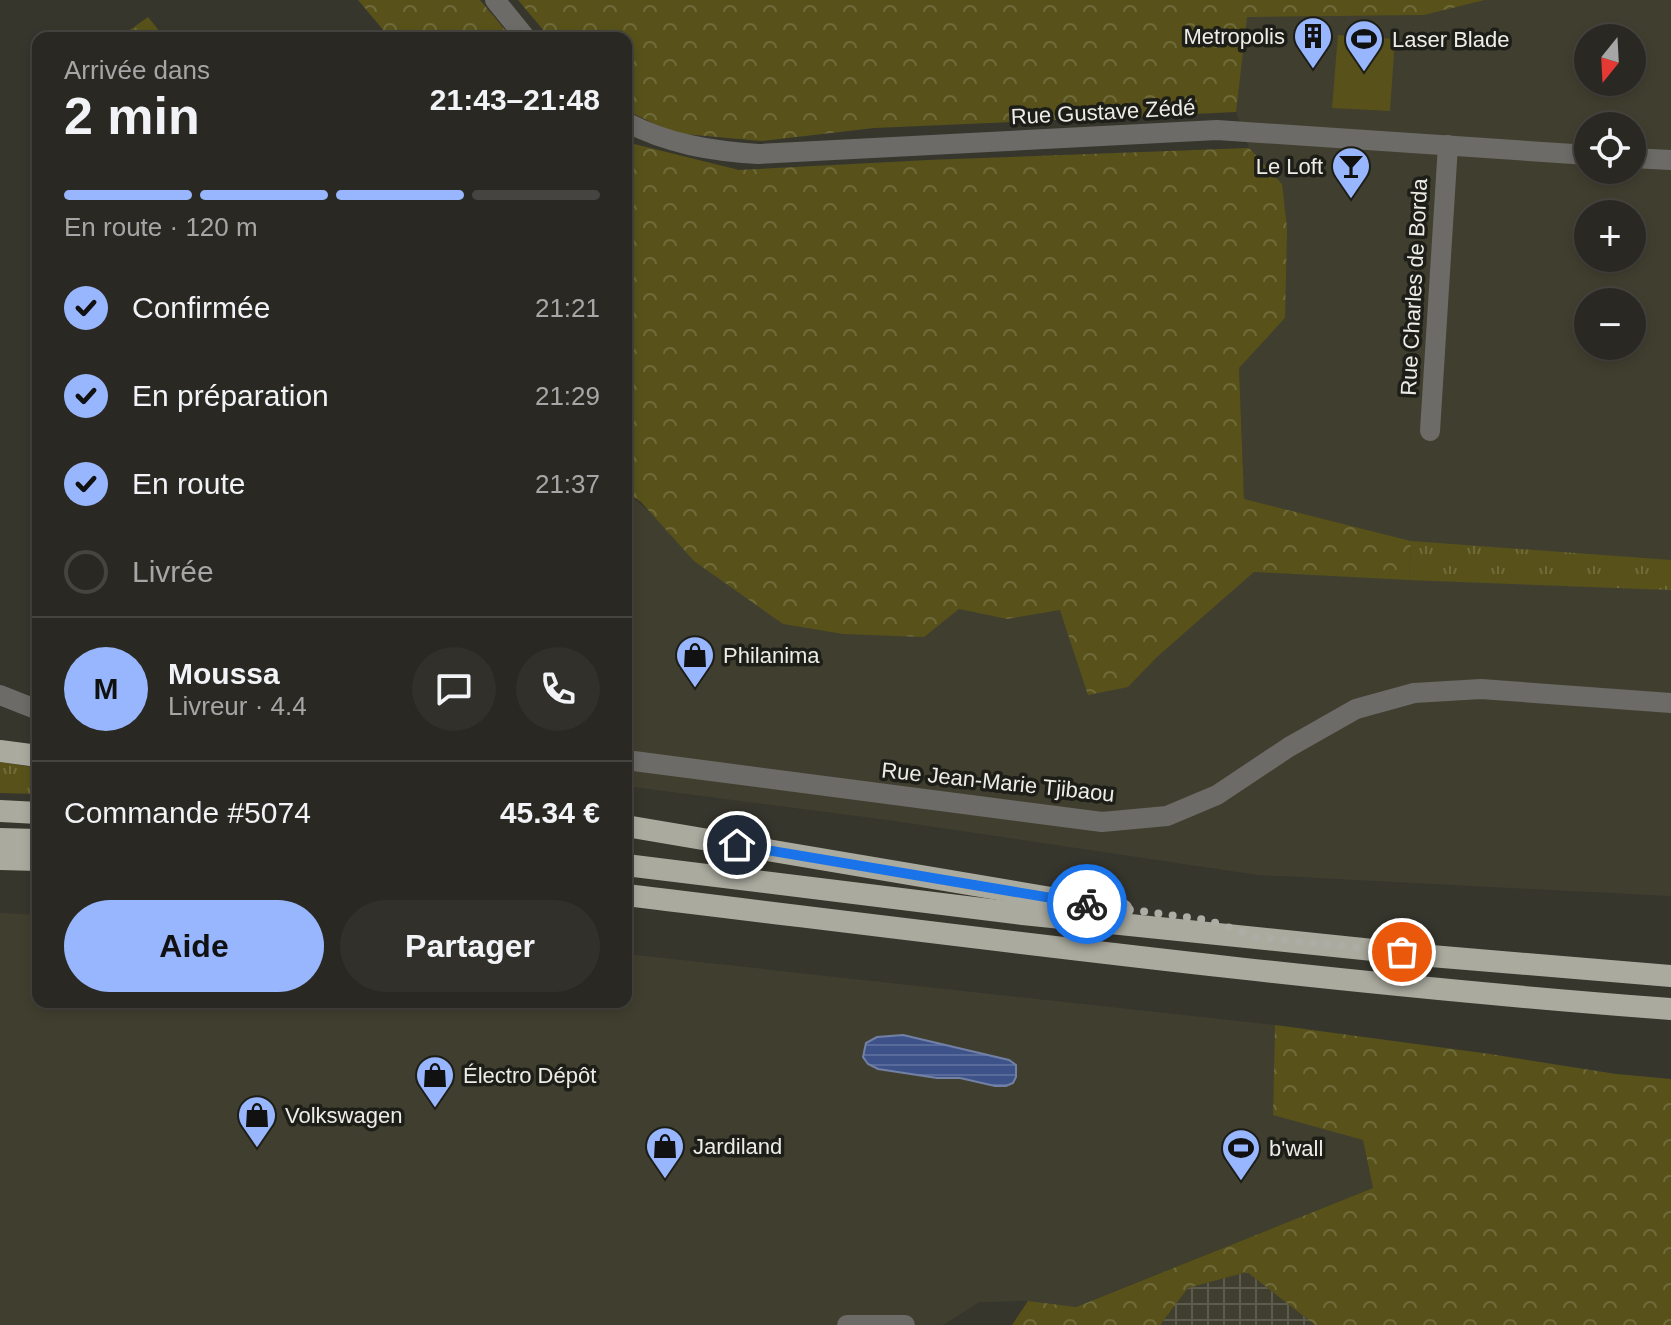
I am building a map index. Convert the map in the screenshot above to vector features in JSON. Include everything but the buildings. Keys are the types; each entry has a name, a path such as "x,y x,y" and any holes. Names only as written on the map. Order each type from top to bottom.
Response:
{"highway":[{"path":"0,751 32,755"},
{"path":"0,811 32,813"},
{"path":"632,827 1122,910 1207,920 1256,937"},
{"path":"0,839 32,840"},
{"path":"0,859 32,860"},
{"path":"632,866 1023,914 1431,956 1671,976"},
{"path":"632,896 1407,986 1671,1009"}],"street":[{"path":"495,0 521,32"},
{"name":"Rue Gustave Zédé","path":"632,125 667,141 705,149 758,154 1217,130 1574,154"},
{"name":"Rue Charles de Borda","path":"1430,431 1448,145"},
{"path":"1646,159 1671,160"},
{"name":"Rue Jean-Marie Tjibaou","path":"632,761 1102,822 1167,816 1217,795 1289,747 1356,709 1414,693 1481,689 1671,703"},
{"path":"0,695 32,708"},
{"path":"847,1325 905,1325"}],"shaded area":[{"path":"1485,0 1671,0 1671,896 1258,875 888,820 632,787 632,497 783,624 843,634 924,636 959,609 1007,619 1060,610 1128,687 1157,657 1254,572 1409,579 1411,541 1244,499 1239,368 1285,318 1282,184 1249,148 1236,112 1246,17 1424,15"},
{"path":"0,913 32,915 32,1008 632,1008 632,955 1275,1025 1273,1114 1363,1140 1373,1188 1075,1307 1028,1301 979,1302 943,1325 0,1325"},
{"path":"1247,1272 1315,1325 1160,1325 1188,1288"}],"green space":[{"path":"358,0 480,0 507,32 385,32"},
{"path":"518,0 1485,0 1424,15 1247,17 1236,112 874,128 761,141 673,133 632,113 632,32 545,32"},
{"path":"148,17 160,32 127,32"},
{"name":"Laser Blade","path":"1338,35 1395,39 1390,111 1332,108"},
{"path":"632,143 739,170 1249,148 1282,184 1287,228 1285,318 1239,368 1244,499 1411,541 1409,580 1254,572 1157,657 1128,687 1088,695 1060,610 1007,619 959,609 924,637 843,634 783,624 694,561 632,496"},
{"path":"1411,541 1671,560 1671,590 1409,580"},
{"path":"0,762 32,767 32,794 0,793"},
{"path":"1275,1025 1616,1074 1671,1079 1671,1325 1315,1325 1247,1272 1188,1288 1160,1325 1012,1325 1028,1301 1076,1307 1373,1188 1363,1140 1273,1115"}],"water":[{"path":"903,1035 1009,1060 1016,1065 1016,1077 1013,1083 1006,1086 995,1086 960,1078 937,1078 878,1069 863,1057 866,1043 877,1037"}],"way so far":[{"path":"1087,904 1207,920 1256,937 1402,952"}],"place":[{"name":"Metropolis","path":"1313,70"},
{"name":"Laser Blade","path":"1364,73"},
{"name":"Le Loft","path":"1351,200"},
{"name":"Philanima","path":"695,689"},
{"name":"Électro Dépôt","path":"435,1109"},
{"name":"Volkswagen","path":"257,1149"},
{"name":"Jardiland","path":"665,1180"},
{"name":"b'wall","path":"1241,1182"}],"route":[{"path":"737,845 1087,904"}]}
